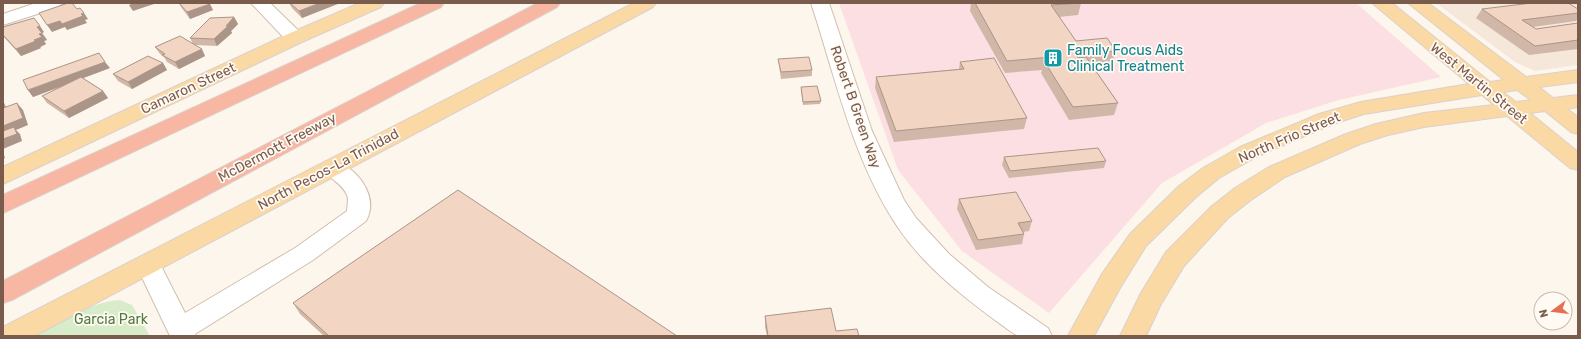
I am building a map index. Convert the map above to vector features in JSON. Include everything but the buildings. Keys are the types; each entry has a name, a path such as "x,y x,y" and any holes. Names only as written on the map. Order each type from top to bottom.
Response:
{"highway":[{"path":"3,205 435,3"},
{"name":"McDermott Freeway","path":"3,293 551,3"}],"main road":[{"name":"Camaron Street","path":"3,176 295,38 375,3"},
{"name":"North Pecos-La Trinidad","path":"10,336 647,3"},
{"name":"West Martin Street","path":"1381,3 1578,163"},
{"name":"West Martin Street","path":"1418,3 1578,127"},
{"name":"North Frio Street","path":"1081,336 1110,282 1138,240 1187,192 1211,174 1248,152 1326,119 1361,108 1400,100 1578,76"},
{"name":"North Frio Street","path":"1133,336 1150,300 1175,259 1220,212 1243,194 1277,172 1353,138 1383,128 1424,120 1578,101"}],"street":[{"path":"3,20 54,3"},
{"path":"260,3 295,38"},
{"name":"Robert B Green Way","path":"820,3 864,135 877,168 896,205 937,256 964,281 1004,314 1039,336"},
{"path":"148,265 182,332 304,254 358,215 359,195 347,179 332,167"}],"shaded area":[{"path":"839,3 1356,3 1441,77 1339,100 1266,123 1162,183 1049,313 962,251 898,170"},
{"path":"1436,3 1578,3 1578,65 1535,71 1515,62"}],"green space":[{"name":"Garcia Park","path":"120,300 132,305 150,336 35,336 97,304"}],"place":[{"name":"Family Focus Aids Clinical Treatment","path":"1053,58"}]}
